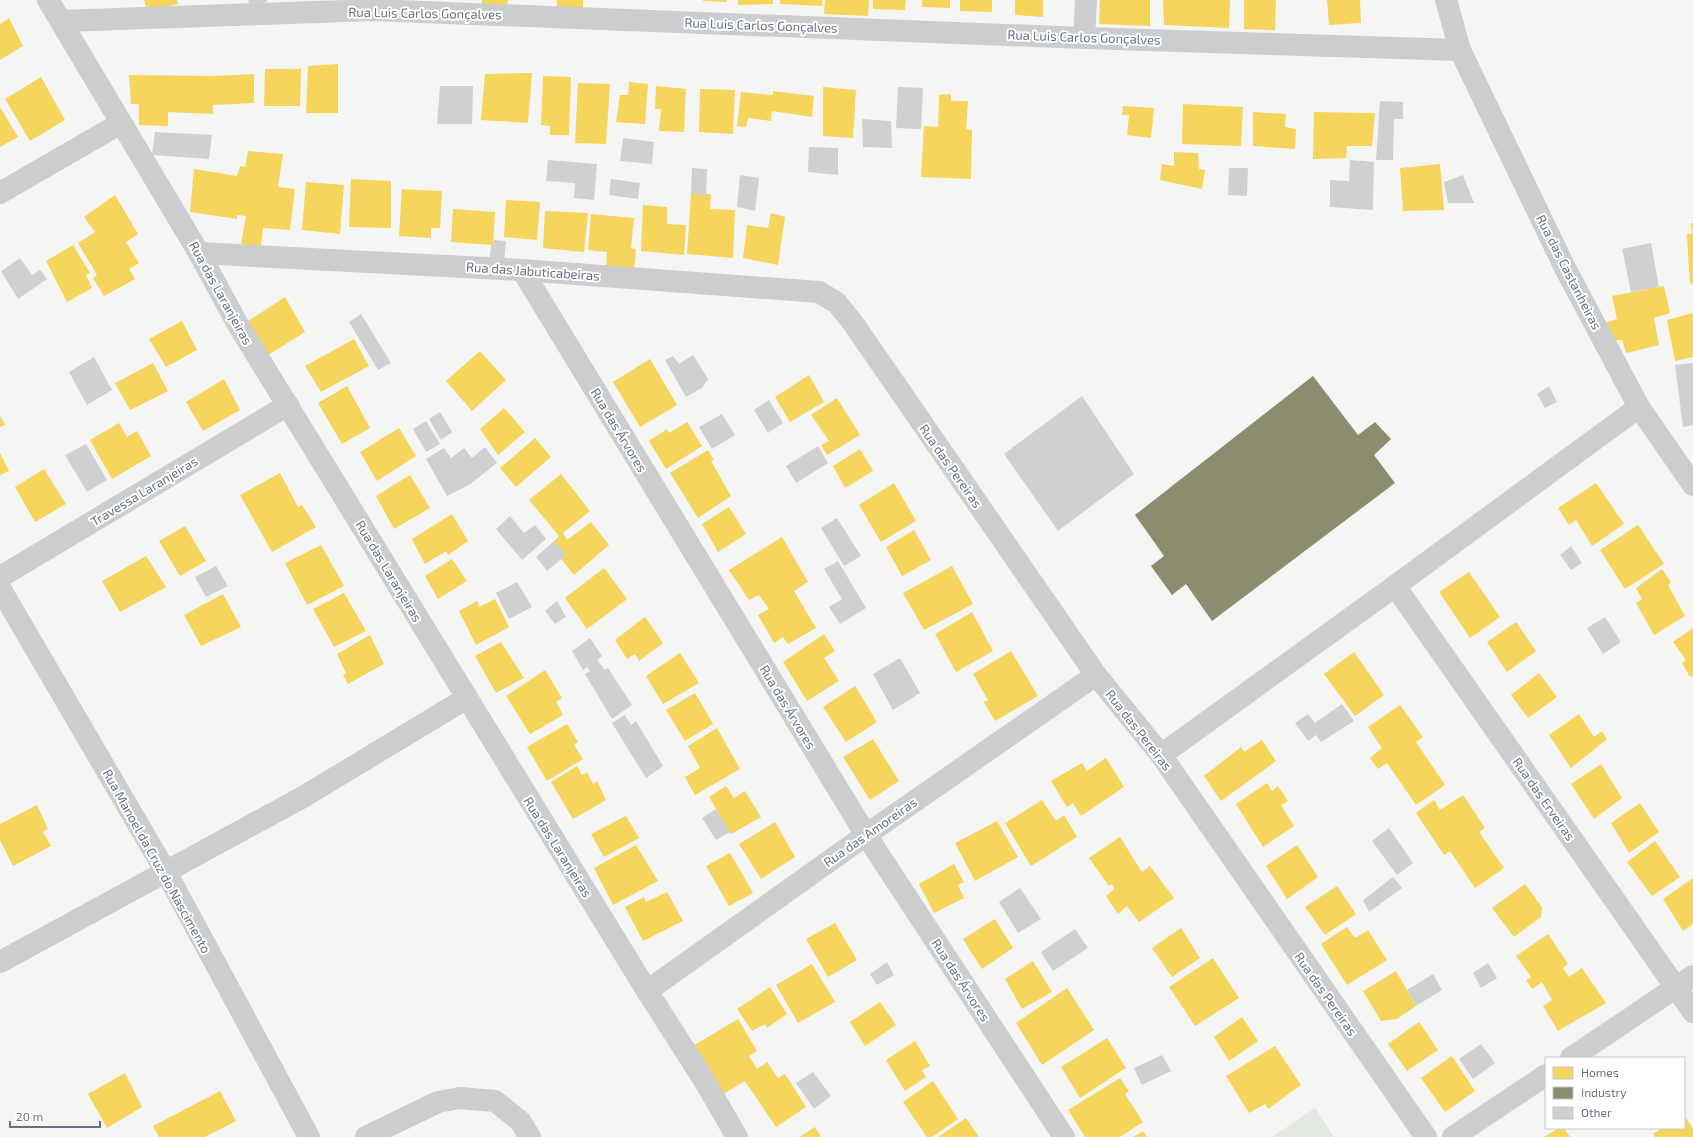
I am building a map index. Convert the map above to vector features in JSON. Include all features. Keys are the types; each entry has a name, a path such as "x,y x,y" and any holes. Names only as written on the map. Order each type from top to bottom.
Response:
{"street":[{"name":"Rua das Laranjeiras","path":"48,0 121,124 200,253 237,323 647,991 704,1080 737,1137"},
{"path":"1084,38 1086,0"},
{"name":"Rua das Castanheiras","path":"1446,0 1460,50 1565,268 1639,406 1693,485"},
{"name":"Rua Luis Carlos Gonçalves","path":"61,21 372,5 1084,38 1460,50"},
{"path":"0,193 121,124"},
{"name":"Rua das Jabuticabeiras","path":"200,253 522,270 819,292 837,303 853,323"},
{"name":"Rua das Árvores","path":"522,270 866,835 1064,1137"},
{"name":"Rua das Pereiras","path":"853,323 1096,675 1161,756 1426,1137"},
{"name":"Travessa Laranjeiras","path":"0,577 288,405"},
{"path":"1161,756 1639,406"},
{"name":"Rua das Erveiras","path":"1395,586 1685,981 1693,1012"},
{"name":"Rua Manoel da Cruz do Nascimento","path":"0,588 166,872 309,1137"},
{"name":"Rua das Amoreiras","path":"647,991 866,835 1096,675"},
{"path":"0,962 303,797 467,698"},
{"path":"1572,1057 1685,981"},
{"path":"1453,1137 1545,1076"},
{"path":"366,1137 438,1102 460,1098 495,1101 520,1120 530,1137"}],"shaded area":[{"path":"1315,1108 1334,1137 1272,1137"}],"building: Homes":[{"path":"144,0 177,0 178,4 147,11"},
{"path":"482,0 508,0 507,8 482,4"},
{"path":"557,0 583,0 583,8 557,7"},
{"path":"727,0 727,2 703,1"},
{"path":"738,0 773,0 773,4 738,5"},
{"path":"780,0 822,0 822,6 780,4"},
{"path":"825,0 869,0 868,16 824,14"},
{"path":"873,0 906,0 905,10 873,9"},
{"path":"922,0 950,0 950,8 922,7"},
{"path":"960,0 992,0 992,12 960,11"},
{"path":"1015,0 1043,0 1043,17 1015,15"},
{"path":"1100,0 1150,0 1150,26 1099,24"},
{"path":"1163,0 1230,0 1229,28 1164,25"},
{"path":"1244,0 1276,0 1275,30 1244,29"},
{"path":"1327,0 1360,0 1361,23 1329,25"},
{"path":"9,18 23,46 0,60 0,24"},
{"path":"338,64 338,113 306,113 308,66"},
{"path":"265,69 301,69 300,106 264,106"},
{"path":"532,73 528,123 481,120 485,74"},
{"path":"254,74 254,103 213,105 213,114 168,112 168,126 139,125 139,104 131,104 129,75 214,76"},
{"path":"543,76 571,77 569,135 550,135 550,126 541,125"},
{"path":"41,77 65,120 30,141 5,99"},
{"path":"629,82 648,84 645,124 616,122 620,95 628,95"},
{"path":"578,83 610,84 606,144 575,143"},
{"path":"656,86 686,89 684,132 659,131 661,109 655,109"},
{"path":"823,87 856,90 853,138 823,136"},
{"path":"700,89 735,90 733,134 699,132"},
{"path":"773,91 814,96 812,117 772,111 771,121 748,118 746,127 737,126 741,92 773,95"},
{"path":"951,94 951,101 968,101 966,129 972,130 971,179 921,177 924,126 938,127 939,95"},
{"path":"1183,104 1243,107 1241,146 1182,144"},
{"path":"1123,106 1154,108 1151,138 1127,135 1129,115 1122,115"},
{"path":"0,107 18,137 0,147"},
{"path":"1253,112 1286,114 1285,127 1296,129 1295,149 1253,146"},
{"path":"1314,112 1375,113 1372,146 1347,146 1346,158 1313,159"},
{"path":"248,151 283,154 278,187 295,189 290,230 263,228 261,246 241,244 246,216 237,215 237,219 190,212 194,169 237,176 240,166 245,167"},
{"path":"1174,152 1198,153 1199,169 1205,170 1202,189 1160,180 1162,164 1174,166"},
{"path":"1440,164 1444,210 1403,211 1400,168"},
{"path":"351,179 391,181 391,228 349,227"},
{"path":"306,182 344,185 340,234 302,230"},
{"path":"402,189 442,191 440,228 431,228 431,238 399,236"},
{"path":"691,194 711,194 710,209 735,210 733,258 687,254"},
{"path":"115,195 138,234 126,242 139,263 129,269 135,279 104,296 93,278 97,275 78,243 95,232 84,217"},
{"path":"506,200 540,202 537,240 504,237"},
{"path":"643,205 667,207 667,224 686,225 684,255 641,251"},
{"path":"453,209 495,212 493,245 451,242"},
{"path":"545,211 588,213 584,252 543,248"},
{"path":"771,213 785,217 778,265 743,258 747,225 768,228"},
{"path":"591,214 634,218 631,248 636,249 634,272 606,269 607,252 588,250"},
{"path":"1691,223 1693,223 1693,284 1690,284 1687,234 1692,234"},
{"path":"73,245 90,273 86,275 92,288 67,302 46,261"},
{"path":"1664,286 1670,313 1654,318 1659,345 1626,353 1622,340 1611,341 1607,322 1617,319 1612,296"},
{"path":"285,297 305,332 265,357 245,323"},
{"path":"1693,313 1693,357 1675,361 1667,320"},
{"path":"182,321 197,350 166,367 149,339"},
{"path":"354,339 369,366 321,392 305,366"},
{"path":"480,351 506,380 472,411 446,381"},
{"path":"650,359 677,405 640,427 613,382"},
{"path":"153,363 168,391 130,410 115,383"},
{"path":"809,375 824,402 790,422 775,397"},
{"path":"224,379 240,410 203,431 186,402"},
{"path":"347,386 370,428 342,444 318,403"},
{"path":"837,398 860,435 827,455 821,445 829,441 811,415"},
{"path":"504,408 525,432 498,455 480,429"},
{"path":"0,416 5,425 0,427"},
{"path":"687,422 702,446 666,469 649,441 667,429 669,433"},
{"path":"119,423 127,437 137,431 151,456 112,479 90,440"},
{"path":"399,428 416,456 377,481 360,452"},
{"path":"535,438 551,457 516,487 500,468"},
{"path":"860,449 873,471 845,488 833,466"},
{"path":"708,450 714,460 711,461 731,496 698,518 670,473"},
{"path":"0,453 9,471 0,475"},
{"path":"44,469 66,504 35,522 15,487"},
{"path":"280,473 298,507 302,505 316,527 272,552 240,495"},
{"path":"561,474 590,511 563,533 567,540 591,522 609,545 574,575 561,559 566,555 554,541 559,536 529,500"},
{"path":"410,475 430,508 394,529 376,496"},
{"path":"894,483 916,521 881,542 859,505"},
{"path":"1596,483 1624,524 1592,546 1576,520 1569,525 1558,508"},
{"path":"729,507 746,534 718,552 702,524"},
{"path":"452,514 468,541 448,555 446,551 425,564 412,539"},
{"path":"1638,525 1664,564 1625,589 1600,550"},
{"path":"185,526 206,561 180,576 159,541"},
{"path":"914,530 931,560 902,576 886,547"},
{"path":"782,537 808,582 794,591 816,628 788,644 783,637 774,643 758,615 769,609 759,595 749,600 729,570"},
{"path":"321,545 344,586 307,605 285,563"},
{"path":"146,556 166,587 120,612 102,581"},
{"path":"452,559 467,581 438,599 425,576"},
{"path":"952,566 973,604 924,630 903,593"},
{"path":"604,568 627,599 587,629 565,598"},
{"path":"1662,569 1671,582 1668,585 1685,616 1654,635 1636,603 1642,599 1636,588"},
{"path":"1469,572 1500,617 1470,638 1439,592"},
{"path":"344,593 366,631 334,647 313,609"},
{"path":"223,594 241,627 201,646 184,615"},
{"path":"495,599 509,627 476,645 459,611 477,601 479,607"},
{"path":"972,612 993,651 956,672 935,634"},
{"path":"645,617 663,643 639,661 635,654 627,659 615,640"},
{"path":"1516,622 1536,651 1507,672 1487,642"},
{"path":"1693,628 1693,675 1690,677 1682,663 1686,660 1673,642"},
{"path":"824,634 835,651 824,658 839,681 807,701 783,662"},
{"path":"370,635 384,664 348,684 343,675 346,673 337,654"},
{"path":"501,642 524,678 496,693 475,656"},
{"path":"1011,651 1038,696 995,721 984,702 988,700 973,674"},
{"path":"1354,652 1384,695 1355,716 1324,674"},
{"path":"680,653 699,683 663,704 646,676"},
{"path":"545,670 562,698 556,702 563,715 530,734 506,696"},
{"path":"1539,673 1557,697 1528,718 1511,695"},
{"path":"855,686 877,722 846,742 823,707"},
{"path":"695,693 713,724 685,741 666,710"},
{"path":"1400,705 1423,737 1416,742 1445,785 1416,805 1387,763 1378,769 1370,758 1382,748 1368,727"},
{"path":"1579,714 1594,737 1602,731 1607,739 1571,768 1549,735"},
{"path":"567,724 578,742 574,745 583,759 547,781 527,747"},
{"path":"717,728 740,769 695,795 685,777 700,768 688,746"},
{"path":"873,739 899,781 870,800 843,757"},
{"path":"1262,740 1276,761 1221,801 1204,776 1241,747 1244,752"},
{"path":"1106,758 1124,787 1081,816 1073,803 1067,807 1051,781 1082,763 1087,771"},
{"path":"1601,764 1622,798 1594,819 1571,784"},
{"path":"577,766 582,775 587,772 593,784 597,781 606,800 573,819 551,782"},
{"path":"1267,783 1272,791 1278,786 1288,801 1281,805 1294,826 1263,847 1236,804"},
{"path":"726,786 734,798 745,791 761,817 731,834 709,797"},
{"path":"1463,795 1485,828 1479,832 1504,868 1475,888 1450,851 1444,855 1416,813 1434,800 1440,810"},
{"path":"1042,800 1056,821 1064,815 1077,837 1031,866 1005,823"},
{"path":"1640,803 1659,832 1629,853 1611,823"},
{"path":"37,805 48,829 43,832 51,846 13,866 0,840 0,824"},
{"path":"626,816 639,838 604,857 591,834"},
{"path":"997,821 1018,857 975,881 955,843"},
{"path":"775,822 795,857 761,879 739,844"},
{"path":"1120,837 1142,872 1150,866 1174,898 1139,922 1127,906 1118,914 1106,896 1114,889 1112,884 1109,886 1089,858"},
{"path":"1655,841 1680,877 1652,896 1627,862"},
{"path":"636,845 658,881 613,905 594,868"},
{"path":"1297,845 1318,877 1287,899 1266,866"},
{"path":"730,853 753,893 729,906 706,866"},
{"path":"954,864 964,882 958,885 964,898 934,913 919,884"},
{"path":"1693,878 1693,924 1683,931 1663,899"},
{"path":"1525,884 1542,907 1541,917 1514,937 1492,908"},
{"path":"1337,886 1356,914 1325,935 1305,907"},
{"path":"667,892 683,921 643,941 625,907 644,897 646,902"},
{"path":"995,919 1013,948 982,969 963,939"},
{"path":"835,923 857,960 828,977 806,939"},
{"path":"1347,927 1355,938 1368,930 1387,960 1347,985 1321,944"},
{"path":"1181,928 1200,958 1172,977 1152,948"},
{"path":"1548,934 1568,964 1563,968 1569,977 1582,968 1606,1003 1558,1031 1543,1006 1552,1000 1542,982 1532,989 1526,980 1531,977 1516,956"},
{"path":"1213,958 1239,998 1195,1026 1169,987"},
{"path":"1033,961 1052,992 1022,1009 1005,979"},
{"path":"812,964 835,1002 798,1023 776,985"},
{"path":"1396,971 1416,1006 1397,1019 1381,1021 1363,991"},
{"path":"770,987 787,1014 767,1028 765,1024 752,1031 737,1009"},
{"path":"1067,988 1094,1030 1042,1065 1016,1023"},
{"path":"880,1002 896,1025 865,1046 850,1022"},
{"path":"1242,1017 1258,1041 1229,1061 1214,1037"},
{"path":"738,1019 757,1051 749,1056 757,1069 767,1062 778,1078 785,1074 806,1107 776,1127 745,1081 720,1096 691,1047"},
{"path":"1419,1022 1438,1050 1407,1071 1388,1044"},
{"path":"1107,1038 1126,1068 1080,1098 1061,1067"},
{"path":"915,1041 930,1066 922,1070 926,1077 905,1091 886,1060"},
{"path":"1275,1046 1301,1085 1268,1109 1265,1104 1249,1113 1226,1076"},
{"path":"1452,1056 1475,1091 1445,1112 1421,1078"},
{"path":"125,1073 142,1107 107,1128 88,1094"},
{"path":"1120,1078 1129,1091 1125,1094 1143,1122 1120,1137 1085,1137 1068,1110"},
{"path":"933,1081 958,1119 932,1137 927,1137 903,1102"},
{"path":"220,1091 236,1121 205,1137 159,1137 153,1126"},
{"path":"1685,1117 1693,1129 1693,1137 1655,1137 1653,1134 1660,1129 1685,1129"},
{"path":"966,1118 979,1137 938,1137"},
{"path":"815,1127 821,1137 799,1137"},
{"path":"1557,1129 1565,1129 1570,1137 1544,1137"},
{"path":"1143,1131 1147,1137 1133,1137"}],"building: Industry":[{"path":"1313,376 1358,435 1375,422 1391,439 1374,455 1395,483 1212,621 1186,584 1172,595 1151,566 1164,556 1135,515"}],"building: Other":[{"path":"248,0 267,0 267,2 250,6"},
{"path":"440,86 473,86 472,124 437,124"},
{"path":"898,87 923,88 921,129 896,128"},
{"path":"1380,101 1403,102 1403,119 1394,119 1393,160 1376,160"},
{"path":"862,119 891,121 892,148 863,147"},
{"path":"155,132 212,135 209,159 152,155"},
{"path":"623,138 654,142 652,164 620,161"},
{"path":"809,147 838,148 838,175 808,172"},
{"path":"548,160 597,164 594,200 574,198 575,183 546,181"},
{"path":"1350,160 1374,162 1373,210 1330,207 1330,180 1349,181"},
{"path":"692,168 707,169 706,195 691,194"},
{"path":"1229,168 1248,168 1247,196 1228,195"},
{"path":"740,175 759,178 755,211 737,207"},
{"path":"1463,175 1474,203 1448,203 1444,182"},
{"path":"611,179 640,183 638,199 609,195"},
{"path":"494,240 506,241 504,265 489,264 491,245 493,245"},
{"path":"1651,243 1659,287 1631,292 1622,249"},
{"path":"20,258 32,275 40,270 47,279 18,299 1,271"},
{"path":"361,314 391,363 378,370 349,322"},
{"path":"693,355 708,379 702,388 686,397 665,360 673,356 679,364"},
{"path":"94,357 112,390 87,405 69,372"},
{"path":"1693,363 1693,425 1683,427 1675,365"},
{"path":"1549,386 1557,402 1545,408 1537,394"},
{"path":"1082,396 1134,474 1058,531 1004,454"},
{"path":"769,400 783,423 768,433 754,410"},
{"path":"440,412 452,432 441,440 429,419"},
{"path":"722,414 735,435 712,449 699,427"},
{"path":"426,421 440,444 426,452 413,429"},
{"path":"86,444 107,480 87,492 65,455"},
{"path":"818,446 828,463 796,483 786,466"},
{"path":"485,447 497,463 469,485 447,496 426,459 444,448 451,458 464,448 472,458"},
{"path":"510,516 524,533 535,525 546,539 522,560 496,529"},
{"path":"837,518 861,556 844,566 821,528"},
{"path":"554,541 566,555 547,571 536,557"},
{"path":"1571,546 1582,563 1571,570 1560,555"},
{"path":"838,561 866,608 840,624 829,607 842,599 824,569"},
{"path":"216,566 228,586 206,597 195,577"},
{"path":"517,582 532,607 509,619 496,593"},
{"path":"557,601 566,617 555,624 545,611"},
{"path":"1605,617 1621,642 1603,654 1587,628"},
{"path":"590,638 602,656 597,660 605,670 608,668 632,705 612,719 585,674 590,671 587,667 583,670 572,651"},
{"path":"900,658 920,693 893,710 873,674"},
{"path":"1342,704 1354,721 1321,742 1316,735 1308,741 1295,723 1308,714 1315,723"},
{"path":"625,715 631,725 636,721 663,766 646,778 612,723"},
{"path":"716,809 730,832 716,840 702,818"},
{"path":"1389,828 1413,863 1397,875 1372,841"},
{"path":"1393,877 1402,888 1369,912 1363,900"},
{"path":"1020,888 1041,919 1018,933 999,902"},
{"path":"1075,929 1088,948 1053,971 1041,952"},
{"path":"887,962 894,975 877,985 870,974"},
{"path":"1488,963 1497,978 1481,988 1473,973"},
{"path":"1433,974 1442,990 1416,1006 1407,990"},
{"path":"1481,1044 1495,1063 1473,1079 1459,1059"},
{"path":"1162,1055 1171,1071 1142,1085 1134,1068"},
{"path":"813,1072 831,1096 814,1109 796,1083"}]}
